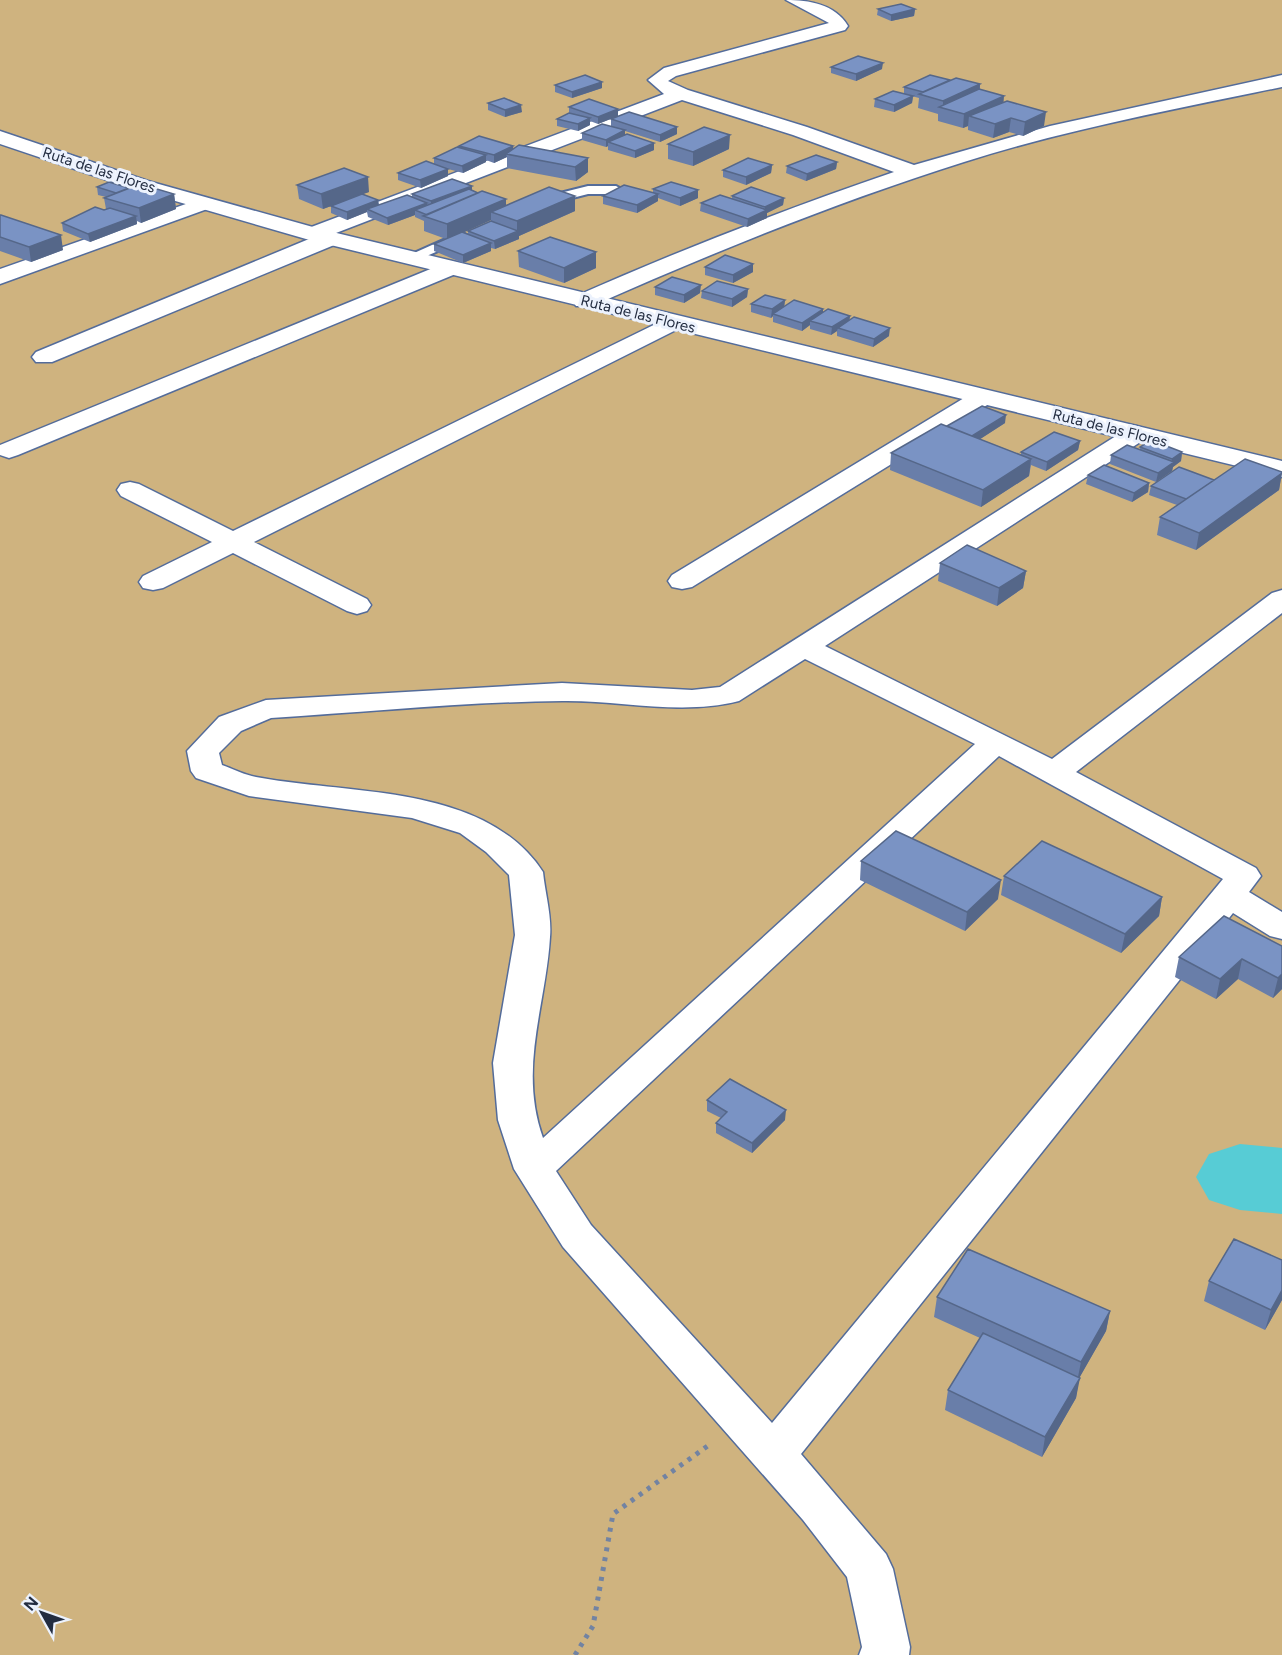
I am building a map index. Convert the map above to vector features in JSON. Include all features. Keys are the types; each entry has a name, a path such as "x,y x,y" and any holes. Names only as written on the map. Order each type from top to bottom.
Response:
{"street":[{"path":"794,0 834,17 839,26 670,72 657,80 664,88 800,130 914,172"},
{"path":"584,302 733,237 914,172 1073,126 1282,81"},
{"path":"44,357 323,236 681,94"},
{"path":"1039,114 1073,126"},
{"name":"Ruta de las Flores","path":"0,136 203,204 323,236 584,302 1282,470"},
{"path":"0,277 203,204"},
{"path":"9,450 450,268"},
{"path":"153,582 672,323"},
{"path":"682,581 983,397"},
{"path":"884,1655 886,1647 869,1569 819,1506 577,1236 534,1169 517,1120 512,1063 533,935 526,872 498,844 472,826 416,809 249,786 207,771 202,751 230,724 266,709 562,692 692,699 728,695 806,648 1136,434"},
{"path":"130,490 357,605"},
{"path":"1053,774 1282,599"},
{"path":"773,1455 1244,876 996,742 806,648"},
{"path":"534,1169 996,742"},
{"path":"1229,895 1282,928"}],"lane":[{"path":"523,209 554,197 588,190 616,190"},
{"path":"410,258 475,230"}],"path":[{"path":"574,1655 593,1626 613,1514 742,1421"}],"shaded area":[{"path":"0,0 1282,0 1282,1655 0,1655"}],"building":[{"path":"901,4 915,9 891,15 878,9"},
{"path":"858,56 883,63 856,74 831,67"},
{"path":"585,75 602,82 572,92 555,85"},
{"path":"930,75 950,80 923,92 904,87"},
{"path":"956,78 980,84 943,101 919,94"},
{"path":"979,89 1004,96 964,114 939,107"},
{"path":"893,91 913,96 894,105 875,99"},
{"path":"504,98 521,105 505,110 488,103"},
{"path":"589,99 618,109 598,117 569,107"},
{"path":"1007,101 1046,112 1025,122 1011,118 995,124 969,116"},
{"path":"629,112 677,127 660,135 611,119"},
{"path":"569,113 590,118 578,124 557,119"},
{"path":"602,124 625,130 606,140 582,133"},
{"path":"704,127 730,135 693,152 668,144"},
{"path":"627,134 654,143 635,151 608,142"},
{"path":"479,136 513,146 494,155 459,146"},
{"path":"519,145 588,158 575,167 506,154"},
{"path":"457,147 486,155 462,166 434,158"},
{"path":"816,155 837,162 807,174 787,166"},
{"path":"748,158 772,165 746,177 723,170"},
{"path":"426,161 448,169 420,180 398,173"},
{"path":"344,168 368,177 321,194 297,185"},
{"path":"452,179 472,186 431,201 412,194"},
{"path":"109,182 129,188 116,193 97,187"},
{"path":"671,182 698,190 680,198 653,189"},
{"path":"140,184 174,194 139,208 104,198"},
{"path":"624,185 658,194 637,205 603,196"},
{"path":"549,187 575,196 517,221 491,212"},
{"path":"751,187 784,198 765,207 732,196"},
{"path":"469,189 478,193 427,215 415,210"},
{"path":"482,191 506,199 447,224 423,216"},
{"path":"362,194 378,200 347,212 331,206"},
{"path":"407,195 427,203 387,218 367,209"},
{"path":"720,195 767,210 748,219 701,203"},
{"path":"95,207 104,210 110,208 136,216 88,234 62,223"},
{"path":"0,215 61,235 29,247 0,237"},
{"path":"491,221 518,231 494,241 468,231"},
{"path":"462,232 491,243 463,255 434,244"},
{"path":"550,237 596,252 564,268 518,251"},
{"path":"725,255 753,264 733,275 705,267"},
{"path":"672,277 701,285 684,295 655,287"},
{"path":"717,281 748,289 732,299 702,291"},
{"path":"765,295 785,300 772,309 751,304"},
{"path":"794,300 823,309 802,323 773,314"},
{"path":"828,309 850,316 832,327 810,321"},
{"path":"854,317 890,328 874,339 838,328"},
{"path":"982,406 1006,415 972,436 947,426"},
{"path":"941,424 1031,459 983,490 891,453"},
{"path":"1054,432 1080,441 1047,462 1021,452"},
{"path":"1151,440 1182,452 1172,459 1140,447"},
{"path":"1127,445 1174,462 1158,473 1111,455"},
{"path":"1245,459 1282,473 1199,533 1160,517"},
{"path":"1104,465 1149,483 1134,493 1088,475"},
{"path":"1179,467 1214,480 1186,499 1151,486"},
{"path":"967,545 1026,571 999,588 940,563"},
{"path":"896,831 1001,880 967,912 861,861"},
{"path":"1042,841 1162,897 1125,934 1004,876"},
{"path":"1224,916 1282,946 1282,974 1278,978 1242,959 1220,979 1179,957"},
{"path":"730,1079 786,1110 752,1143 716,1123 727,1112 707,1100"},
{"path":"1234,1239 1282,1260 1282,1290 1271,1310 1209,1281"},
{"path":"968,1249 1110,1311 1081,1362 937,1297"},
{"path":"983,1333 1080,1378 1045,1437 948,1390"}],"waterway":[{"path":"1240,1177 1282,1181"}]}
